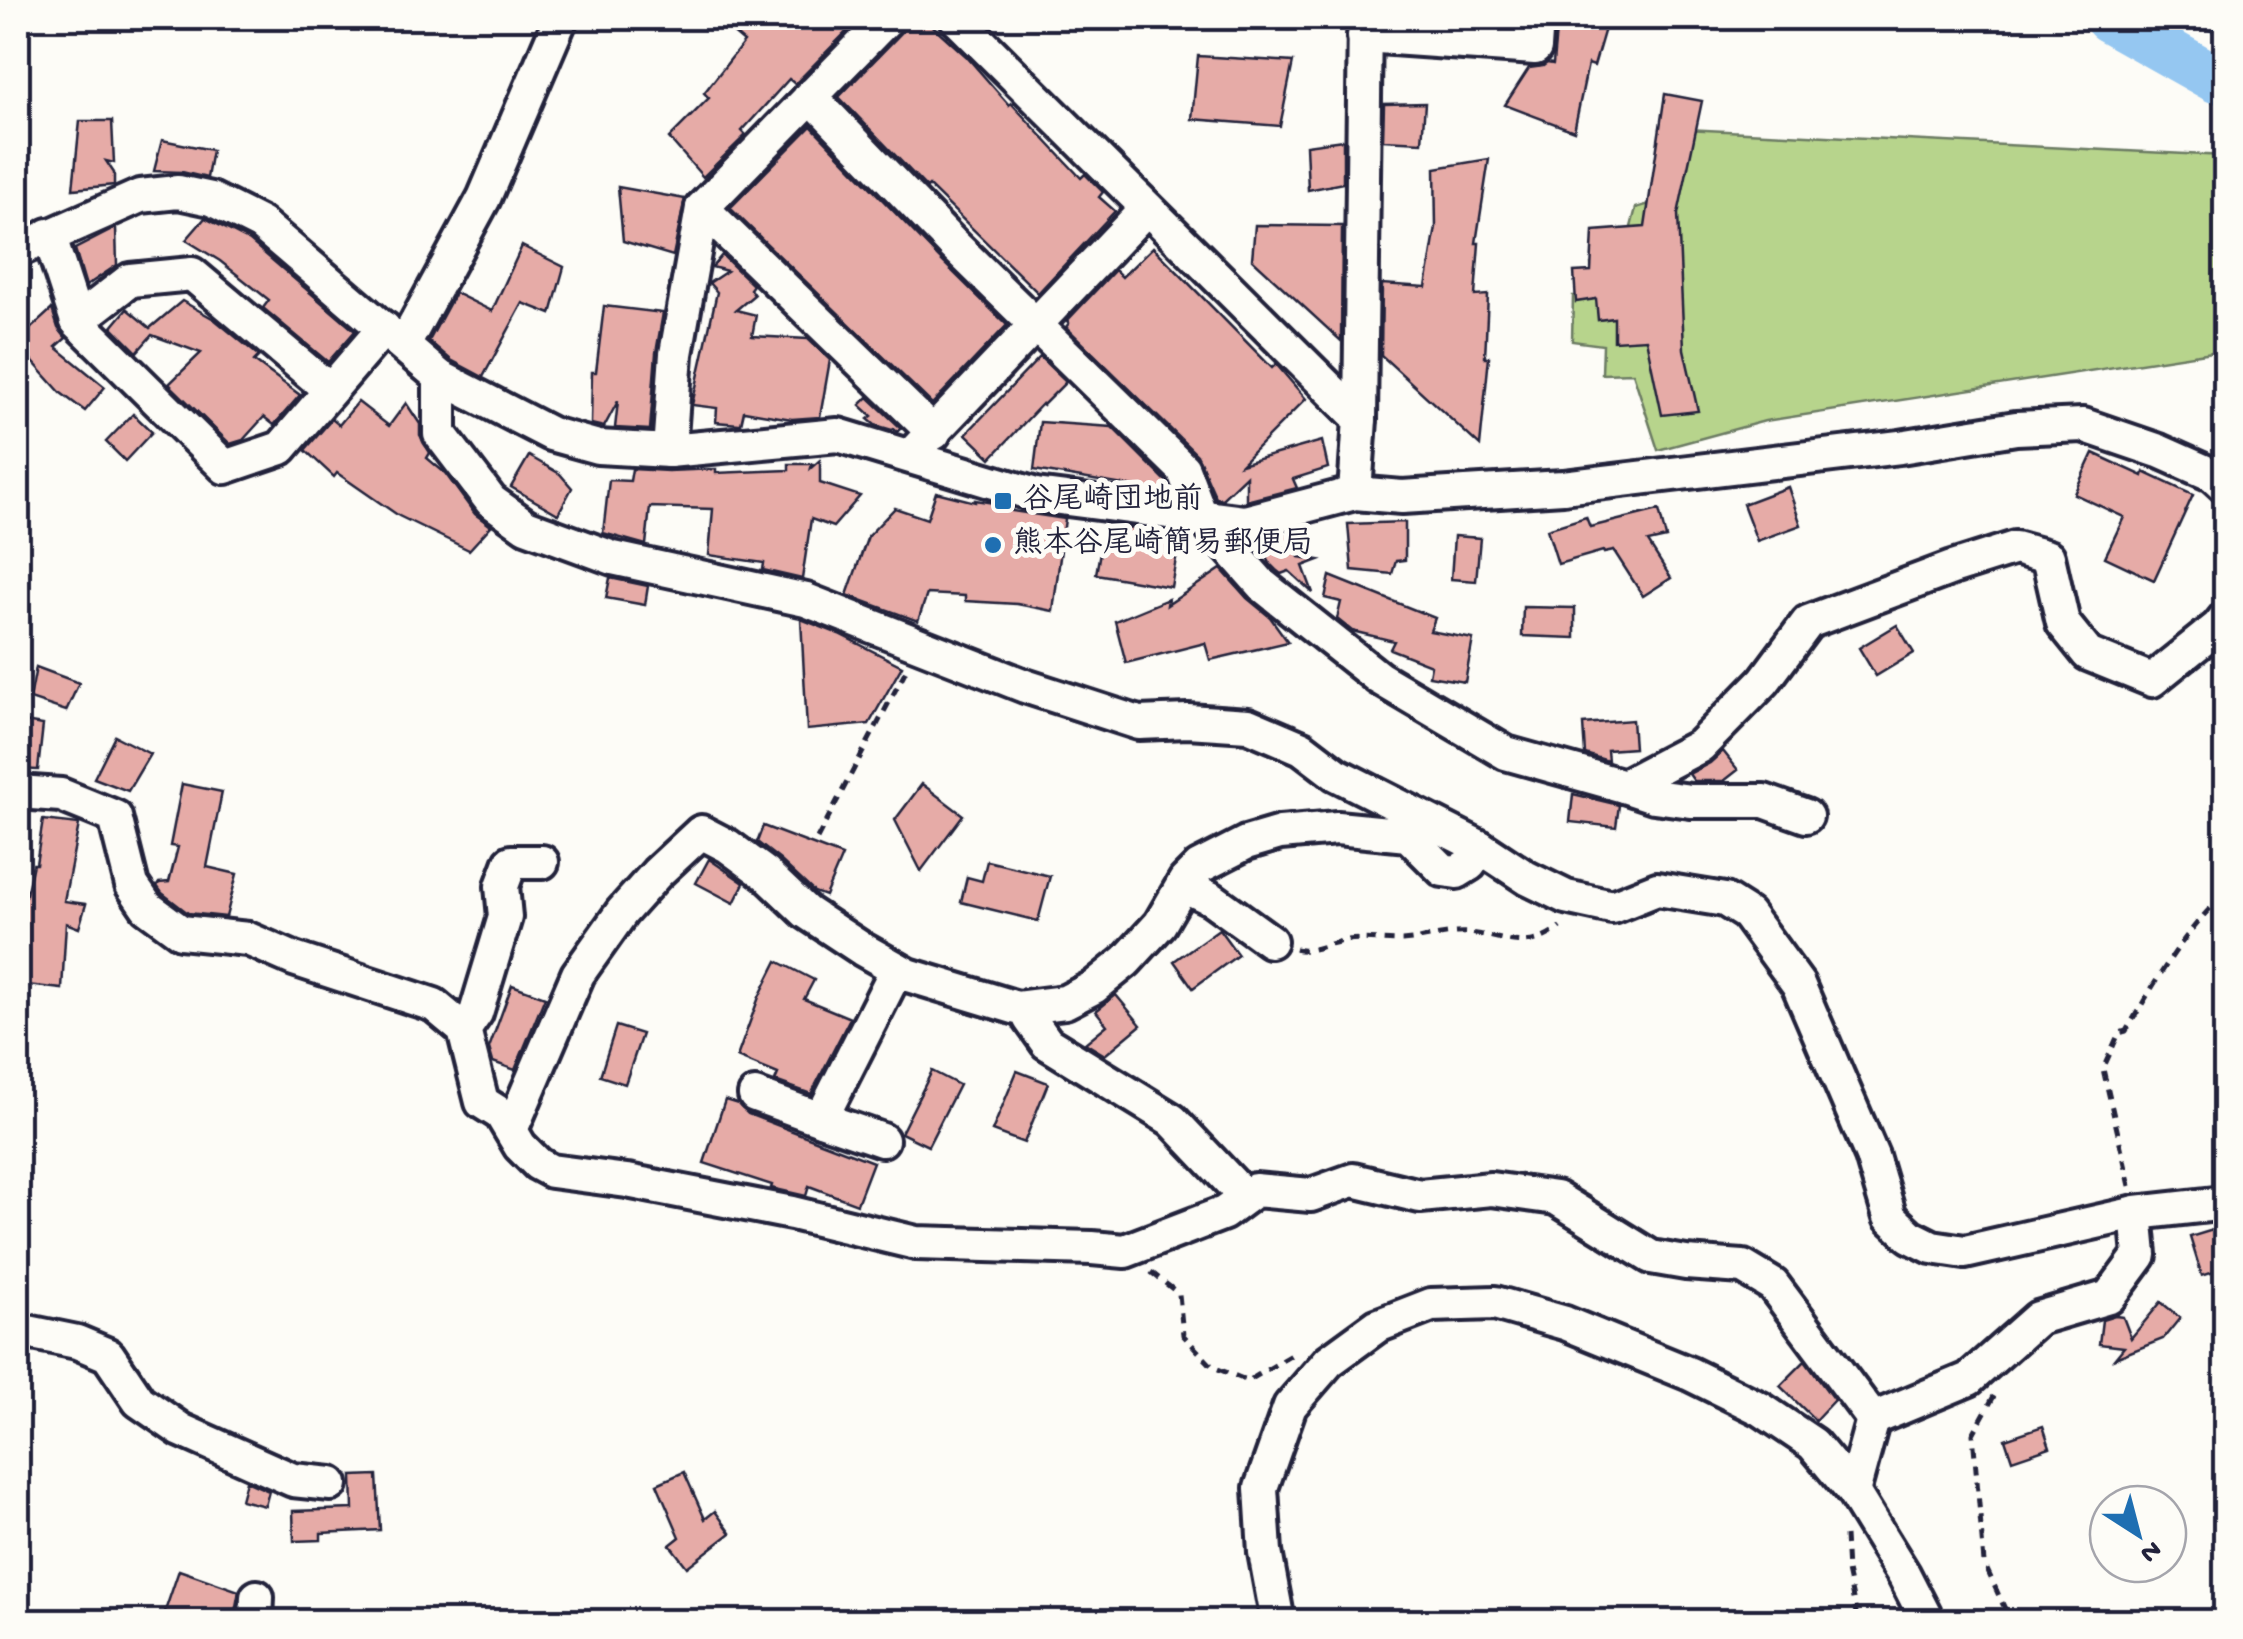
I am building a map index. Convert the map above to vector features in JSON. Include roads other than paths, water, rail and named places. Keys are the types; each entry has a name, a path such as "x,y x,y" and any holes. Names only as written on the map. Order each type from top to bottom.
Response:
{"street":[{"path":"49,235 77,321 226,467 281,448 330,390 394,337 484,198 561,18"},
{"path":"668,451 676,354 702,208 888,18"},
{"path":"956,18 1360,419"},
{"path":"1354,494 1360,419 1365,27 1534,48 1538,18"},
{"path":"810,96 953,244 1183,469 1201,516 1262,585 1378,678 1506,754 1654,796 1691,801 1764,801 1806,816"},
{"path":"18,250 140,196 178,192 211,200 261,224 440,377 551,434 598,448 668,451 838,435 1036,495 1246,522 1354,494 1402,496 1563,487 1900,447 2016,428 2083,425 2221,477"},
{"path":"702,208 934,433"},
{"path":"910,456 1147,208"},
{"path":"77,321 130,280 192,274 330,390"},
{"path":"440,377 440,434 491,501 526,526 613,558 806,600 1025,686 1138,722 1248,725 1302,748 1336,774 1480,847 1566,898 1612,907 1657,889 1725,900 1747,914 1798,984 1872,1156 1890,1216 1910,1236 1932,1248 1965,1252 2136,1213 2226,1203"},
{"path":"1624,786 1700,746 1764,681 1808,622 2015,548 2048,557 2063,623 2088,654 2152,680 2218,628 2226,617"},
{"path":"18,792 61,795 115,817 132,885 147,906 180,932 248,939 294,959 434,1005 464,1030 482,1102 501,1114 520,1146 550,1171 628,1181 916,1243 1125,1252 1224,1213 1255,1190 1310,1194 1353,1180 1420,1196 1491,1189 1556,1198 1652,1257 1743,1268 1773,1285 1873,1419"},
{"path":"511,1130 578,974 622,912 701,832 766,874 806,912 908,975 1017,1008 1065,1002 1094,986 1126,961 1160,924 1199,866 1246,842 1280,833 1336,828 1408,836 1443,870 1456,872 1470,864 1480,847"},
{"path":"464,1030 476,1014 505,916 502,886 511,862 542,862"},
{"path":"1183,886 1212,898 1270,942"},
{"path":"821,1119 897,968"},
{"path":"1029,1008 1030,1019 1047,1044 1172,1120 1245,1197"},
{"path":"755,1095 882,1140"},
{"path":"1873,1419 1970,1378 2038,1318 2109,1297 2140,1254 2136,1213"},
{"path":"1278,1622 1265,1552 1261,1488 1290,1406 1330,1361 1378,1326 1431,1305 1494,1303 1565,1323 1690,1374 1761,1408 1813,1444 1854,1492 1928,1622"},
{"path":"18,1330 76,1342 108,1355 139,1401 180,1430 292,1480 331,1484"},
{"path":"1854,1492 1873,1419"}],"waterway":[{"path":"2108,18 2218,80 2226,80"},
{"path":"2203,18 2207,26 2226,35"}],"place":[{"name":"谷尾崎団地前","path":"1003,501"},
{"name":"熊本谷尾崎簡易郵便局","path":"993,545"}]}
